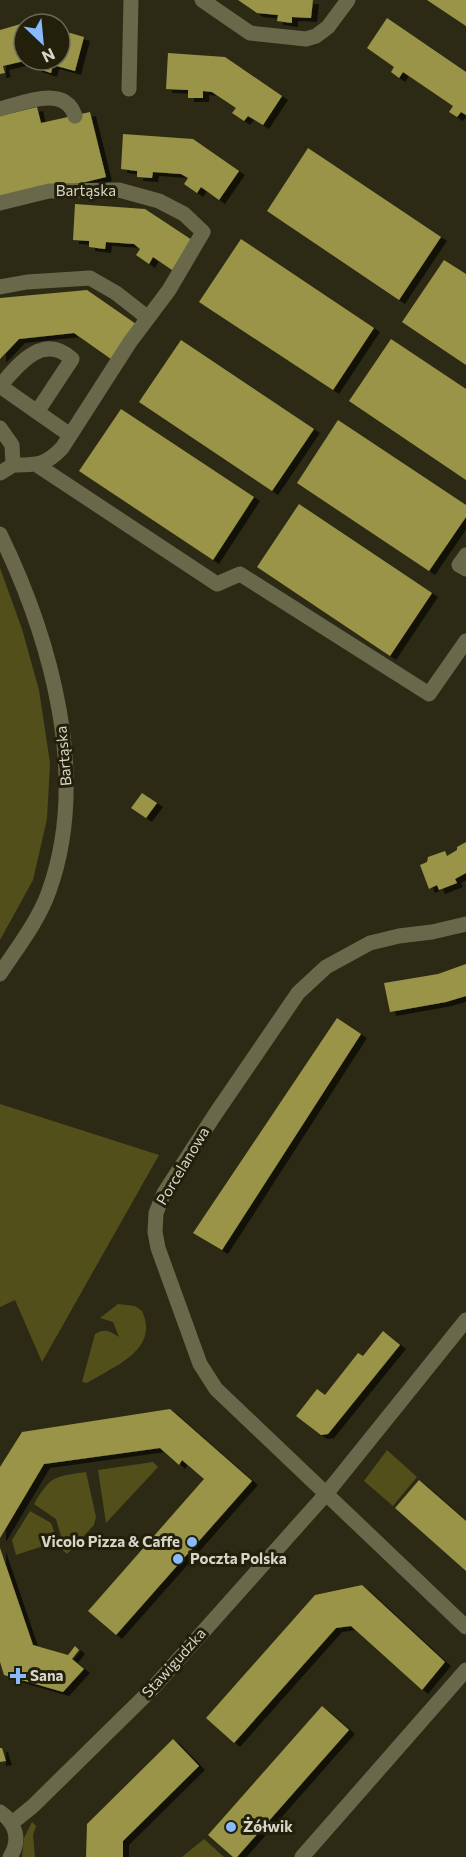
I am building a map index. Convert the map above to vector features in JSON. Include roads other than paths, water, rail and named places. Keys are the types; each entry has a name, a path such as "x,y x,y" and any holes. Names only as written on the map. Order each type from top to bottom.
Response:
{"street":[{"path":"129,89 131,0"},
{"path":"202,0 250,33 306,39 316,36 328,27 348,0"},
{"path":"0,109 51,97 64,100 70,105 75,116"},
{"name":"Bartąska","path":"0,203 49,192 120,190 159,201 184,214 203,232 169,290 70,435 53,457 37,465"},
{"path":"0,287 27,282 90,278 116,293 148,318"},
{"path":"37,412 72,359 63,351 40,350 21,361 0,386 37,412 70,435"},
{"path":"0,428 12,445 6,469 37,465 217,584 240,574 429,694 466,641"},
{"name":"Bartąska","path":"0,534 24,592 46,657 64,737 67,775 67,806 61,845 49,892 0,974"},
{"path":"466,555 459,565 466,569"},
{"name":"Porcelanowa","path":"327,1494 216,1389 200,1364 158,1248 155,1232 156,1213 164,1193 180,1168 298,993 326,967 370,944 399,936 432,932 466,924"},
{"name":"Stawigudzka","path":"12,1823 33,1806 152,1689 327,1494 466,1320"},
{"path":"327,1494 466,1627"},
{"path":"302,1857 466,1670"},
{"path":"0,1812 12,1823 16,1835 12,1856"}],"place":[{"name":"Vicolo Pizza & Caffe","path":"192,1542"},
{"name":"Poczta Polska","path":"178,1559"},
{"name":"Sana","path":"18,1676"},
{"name":"Żółwik","path":"231,1827"}]}
